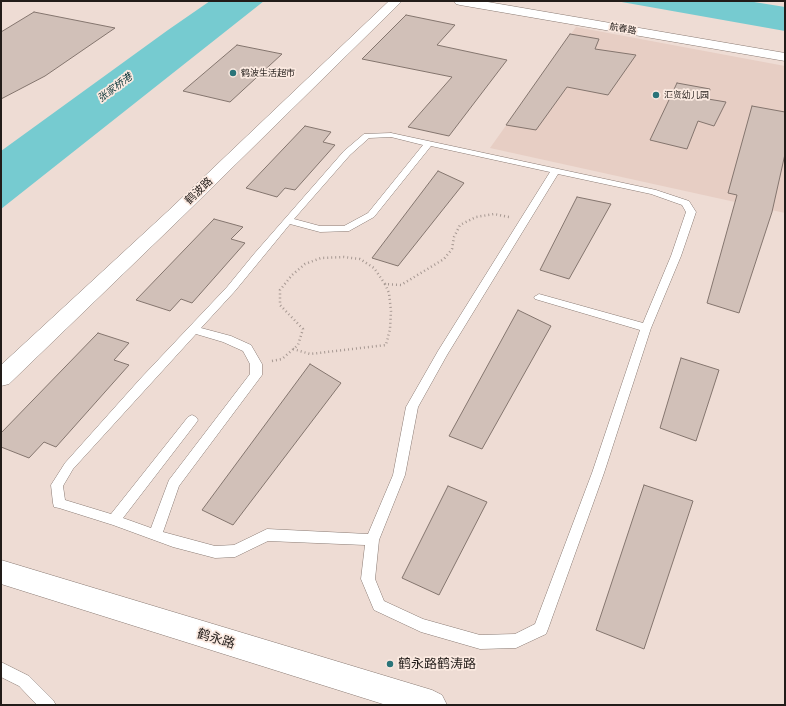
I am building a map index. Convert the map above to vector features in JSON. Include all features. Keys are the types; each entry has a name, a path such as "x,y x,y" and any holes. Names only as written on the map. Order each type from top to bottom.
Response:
{"street":[{"name":"鹤波路","path":"1,378 174,215 396,1"},
{"name":"航春路","path":"460,1 785,57"},
{"name":"鹤永路","path":"1,572 432,705"}],"lane":[{"path":"372,540 267,535 235,551 215,552 174,541 59,503 57,485 69,466 231,289 288,220 347,153 367,136 391,135 653,192 686,203 691,212 676,256 646,328 598,473 541,629 516,641 480,642 421,625 379,605 368,579 372,540 399,475 412,407 442,354 555,171"},
{"path":"288,220 320,229 346,229 371,215 428,144"},
{"path":"539,297 646,328"},
{"path":"155,535 173,484 256,374 256,364 247,348 227,339 193,330"},
{"path":"114,520 192,420"},
{"path":"1,669 24,681 48,705"}],"path":[{"path":"385,284 401,285 444,260 452,249 454,237 460,225 476,217 494,214 524,221"},
{"path":"256,364 282,359 292,349 298,344 303,329 280,305 280,290 292,275 305,264 321,258 344,257 360,259 374,268 385,284 389,293 391,311 390,329 386,345 310,354 292,349"}],"shaded area":[{"name":"汇贤幼儿园","path":"576,27 785,66 785,213 490,148"}],"water":[{"name":"张家桥港","path":"210,1 264,1 1,209 1,151"},
{"path":"616,1 748,1 785,7 785,31"}],"building":[{"path":"34,12 115,28 45,76 1,99 1,32"},
{"path":"406,15 455,25 437,45 507,60 449,136 408,127 452,77 362,59"},
{"path":"570,34 599,39 595,49 636,55 608,95 567,87 536,130 506,125"},
{"name":"鹤波生活超市","path":"237,45 282,54 230,102 183,91"},
{"path":"677,83 710,89 708,99 726,102 714,126 698,121 687,149 650,140"},
{"path":"752,106 785,112 785,154 772,212 739,313 707,303 737,195 728,193"},
{"path":"305,126 331,132 323,142 335,145 295,190 285,188 277,197 246,188"},
{"path":"438,171 464,183 398,266 372,258"},
{"path":"577,197 611,204 569,279 540,270"},
{"path":"214,219 243,227 231,239 245,243 192,303 181,299 170,311 136,300"},
{"path":"518,310 551,326 482,449 449,436"},
{"path":"98,333 129,343 114,360 129,365 56,447 44,442 29,458 1,447 1,433"},
{"path":"681,358 719,370 696,441 660,428"},
{"path":"310,364 341,383 233,525 202,510"},
{"path":"644,485 693,501 644,649 596,630"},
{"path":"448,486 487,502 439,595 402,578"}],"place":[{"name":"鹤波生活超市","path":"233,73"},
{"name":"汇贤幼儿园","path":"656,95"},
{"name":"鹤永路鹤涛路","path":"390,664"}]}
